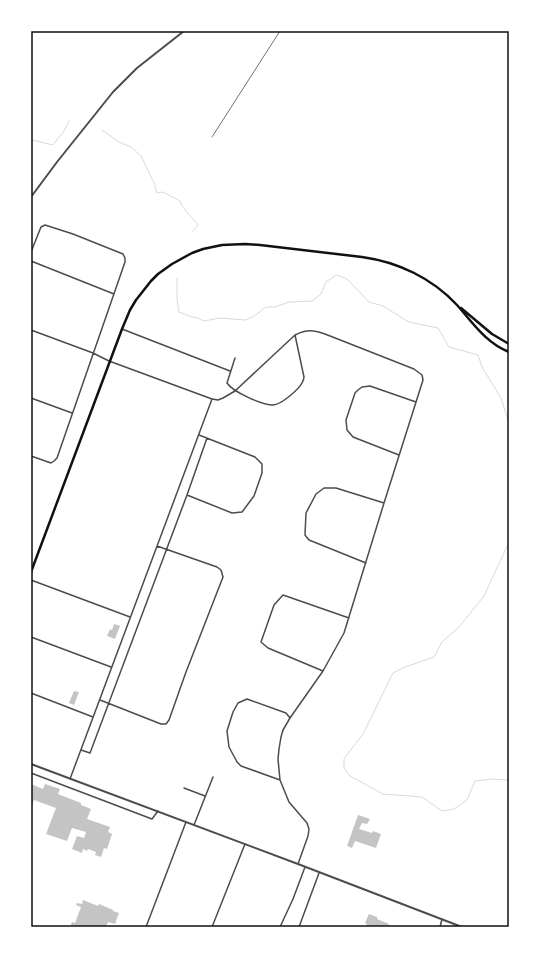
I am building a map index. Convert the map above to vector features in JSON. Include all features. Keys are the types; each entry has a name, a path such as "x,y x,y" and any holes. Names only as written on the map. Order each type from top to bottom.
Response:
{"main road":[{"path":"31,572 109,361 130,310 136,300 158,274 180,259 192,253 222,245 244,244 362,257 383,261 401,267 434,286 492,334 509,344"},
{"path":"456,304 484,336 509,352"}],"street":[{"path":"31,197 113,92 137,68 184,31"},
{"path":"31,252 41,227 45,225 73,234 123,254 125,258 125,262 57,458 51,463 31,456"},
{"path":"31,261 114,294"},
{"path":"122,328 230,371"},
{"path":"31,330 93,353 109,361 218,400 235,391 295,335 307,330 315,330 417,370 421,373 423,378 416,402 344,632 323,671 290,718 281,737 278,749 280,780 289,802 307,823 309,829 298,864"},
{"path":"235,358 226,383 235,391 254,400 274,405 283,402 302,383 304,377 295,335"},
{"path":"399,454 354,436 347,430 346,420 356,393 365,386 374,387 416,402"},
{"path":"31,398 72,413"},
{"path":"70,779 212,399"},
{"path":"187,495 232,513 242,512 254,496 262,473 262,464 255,456 199,435"},
{"path":"81,750 90,753 207,438"},
{"path":"366,563 309,540 305,535 306,513 316,494 324,488 336,488 384,503"},
{"path":"100,699 161,724 166,724 169,720 223,577 221,570 217,567 157,546"},
{"path":"31,580 130,617"},
{"path":"323,671 268,648 261,642 274,605 283,595 349,618"},
{"path":"31,638 112,667"},
{"path":"31,693 93,717"},
{"path":"280,780 238,764 229,747 227,731 233,712 238,703 247,699 286,713 290,718"},
{"path":"31,764 320,872 462,927"},
{"path":"31,773 152,820 158,812"},
{"path":"194,825 213,776"},
{"path":"184,788 205,796"},
{"path":"146,927 186,822"},
{"path":"212,927 245,844"},
{"path":"280,927 293,899 305,867"},
{"path":"299,927 320,872"},
{"path":"440,927 442,919"}],"building":[{"path":"114,624 120,626 115,639 107,636 110,629 112,630"},
{"path":"74,691 79,692 74,705 69,703"},
{"path":"31,784 43,789 45,784 60,789 58,794 81,803 81,805 91,809 87,819 110,827 108,832 112,834 107,849 104,848 101,857 95,855 96,852 88,849 87,851 83,849 82,853 72,849 77,836 84,838 86,832 72,828 67,841 46,834 56,808 34,800 31,809"},
{"path":"358,815 370,819 367,824 362,823 359,829 381,834 376,848 355,841 352,848 347,846"},
{"path":"83,900 98,906 99,904 119,913 115,924 108,922 106,927 70,927 72,922 75,923 81,907 76,905 77,903 82,904"},
{"path":"369,914 389,924 388,927 366,927 367,924 365,923"}],"waterway":[{"path":"31,141 53,145 64,131 69,121"},
{"path":"102,130 119,142 131,147 141,156 155,184 157,193 163,192 180,201 185,210 198,225 193,231"},
{"path":"177,278 177,300 179,312 204,321 220,318 245,320 253,317 266,307 275,307 289,302 312,301 321,294 326,282 336,275 347,279 369,302 383,306 409,322 438,328 449,347 478,355 482,367 501,398 509,423"},
{"path":"509,542 484,596 459,627 442,642 434,657 405,667 393,673 363,734 344,759 344,768 350,776 383,794 422,797 442,811 454,809 467,800 475,781 492,779 509,780"}],"railway":[{"path":"212,137 280,31"}]}
